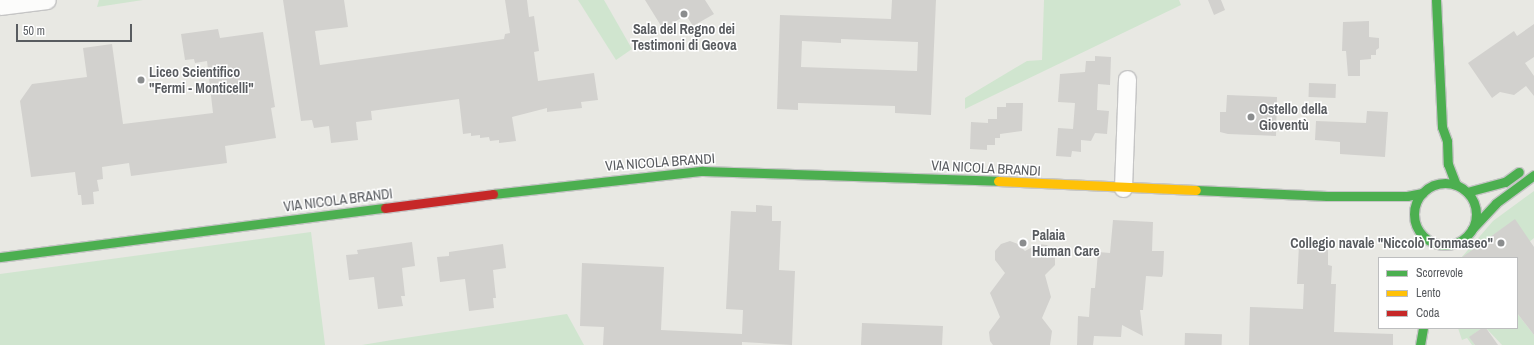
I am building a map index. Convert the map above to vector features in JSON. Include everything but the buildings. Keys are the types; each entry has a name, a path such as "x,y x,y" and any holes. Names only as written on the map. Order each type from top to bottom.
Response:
{"street":[{"path":"0,6 47,0"},
{"path":"1436,0 1442,127 1447,141 1448,164 1456,185"},
{"path":"1123,188 1127,79"},
{"path":"1436,142 1442,127"},
{"path":"1467,192 1486,189 1505,182 1529,164"},
{"name":"VIA NICOLA BRANDI","path":"0,257 665,173 703,171 820,173 1123,188 1327,196 1407,196 1423,193"},
{"path":"1431,187 1435,172"},
{"path":"1456,252 1472,229 1496,203 1534,175"},
{"path":"1428,249 1415,211 1423,193 1431,187 1443,183 1456,185 1467,192 1475,206 1475,222 1472,229"},
{"name":"VIA NICOLA BRANDI","path":"1327,196 1371,207"},
{"path":"1404,216 1422,233 1444,245 1464,239"},
{"path":"1420,345 1423,329"}],"green space":[{"path":"99,0 143,0 97,7"},
{"path":"578,0 604,0 632,49 616,60"},
{"path":"1044,0 1179,0 1181,5 965,109 965,98 1027,61 1042,60"},
{"path":"1534,191 1534,238 1523,247 1506,226 1471,251 1474,257 1462,257 1493,221"},
{"path":"311,232 325,345 0,345 0,274"},
{"path":"567,314 584,345 362,345 398,339"},
{"path":"1518,314 1534,335 1534,345 1502,345 1487,329 1518,329"},
{"path":"1458,329 1481,329 1470,337 1475,345 1472,345 1467,338 1462,340"}],"traffic: fast":[{"path":"1436,0 1442,127 1447,141 1448,164 1456,185"},
{"path":"493,194 703,171 998,181"},
{"path":"1467,192 1505,182 1519,172"},
{"path":"1472,229 1496,203 1534,175"},
{"path":"1445,183 1457,186 1467,192 1473,202 1476,214 1473,226 1467,236 1457,242 1445,245 1433,242 1423,236 1417,226 1414,214 1417,202 1423,192 1433,186 1445,183"},
{"path":"1196,190 1327,196 1407,196 1423,193"},
{"path":"0,257 385,208"},
{"path":"1420,345 1423,329"}],"traffic: slow":[{"path":"998,181 1196,190"}],"traffic: jam":[{"path":"385,208 493,194"}],"place":[{"name":"Sala del Regno dei Testimoni di Geova","path":"684,14"},
{"name":"Liceo Scientifico \"Fermi - Monticelli\"","path":"141,80"},
{"name":"Ostello della Gioventù","path":"1251,117"},
{"name":"Palaia Human Care","path":"1023,243"},
{"name":"Collegio navale \"Niccolò Tommaseo\"","path":"1501,243"}]}
